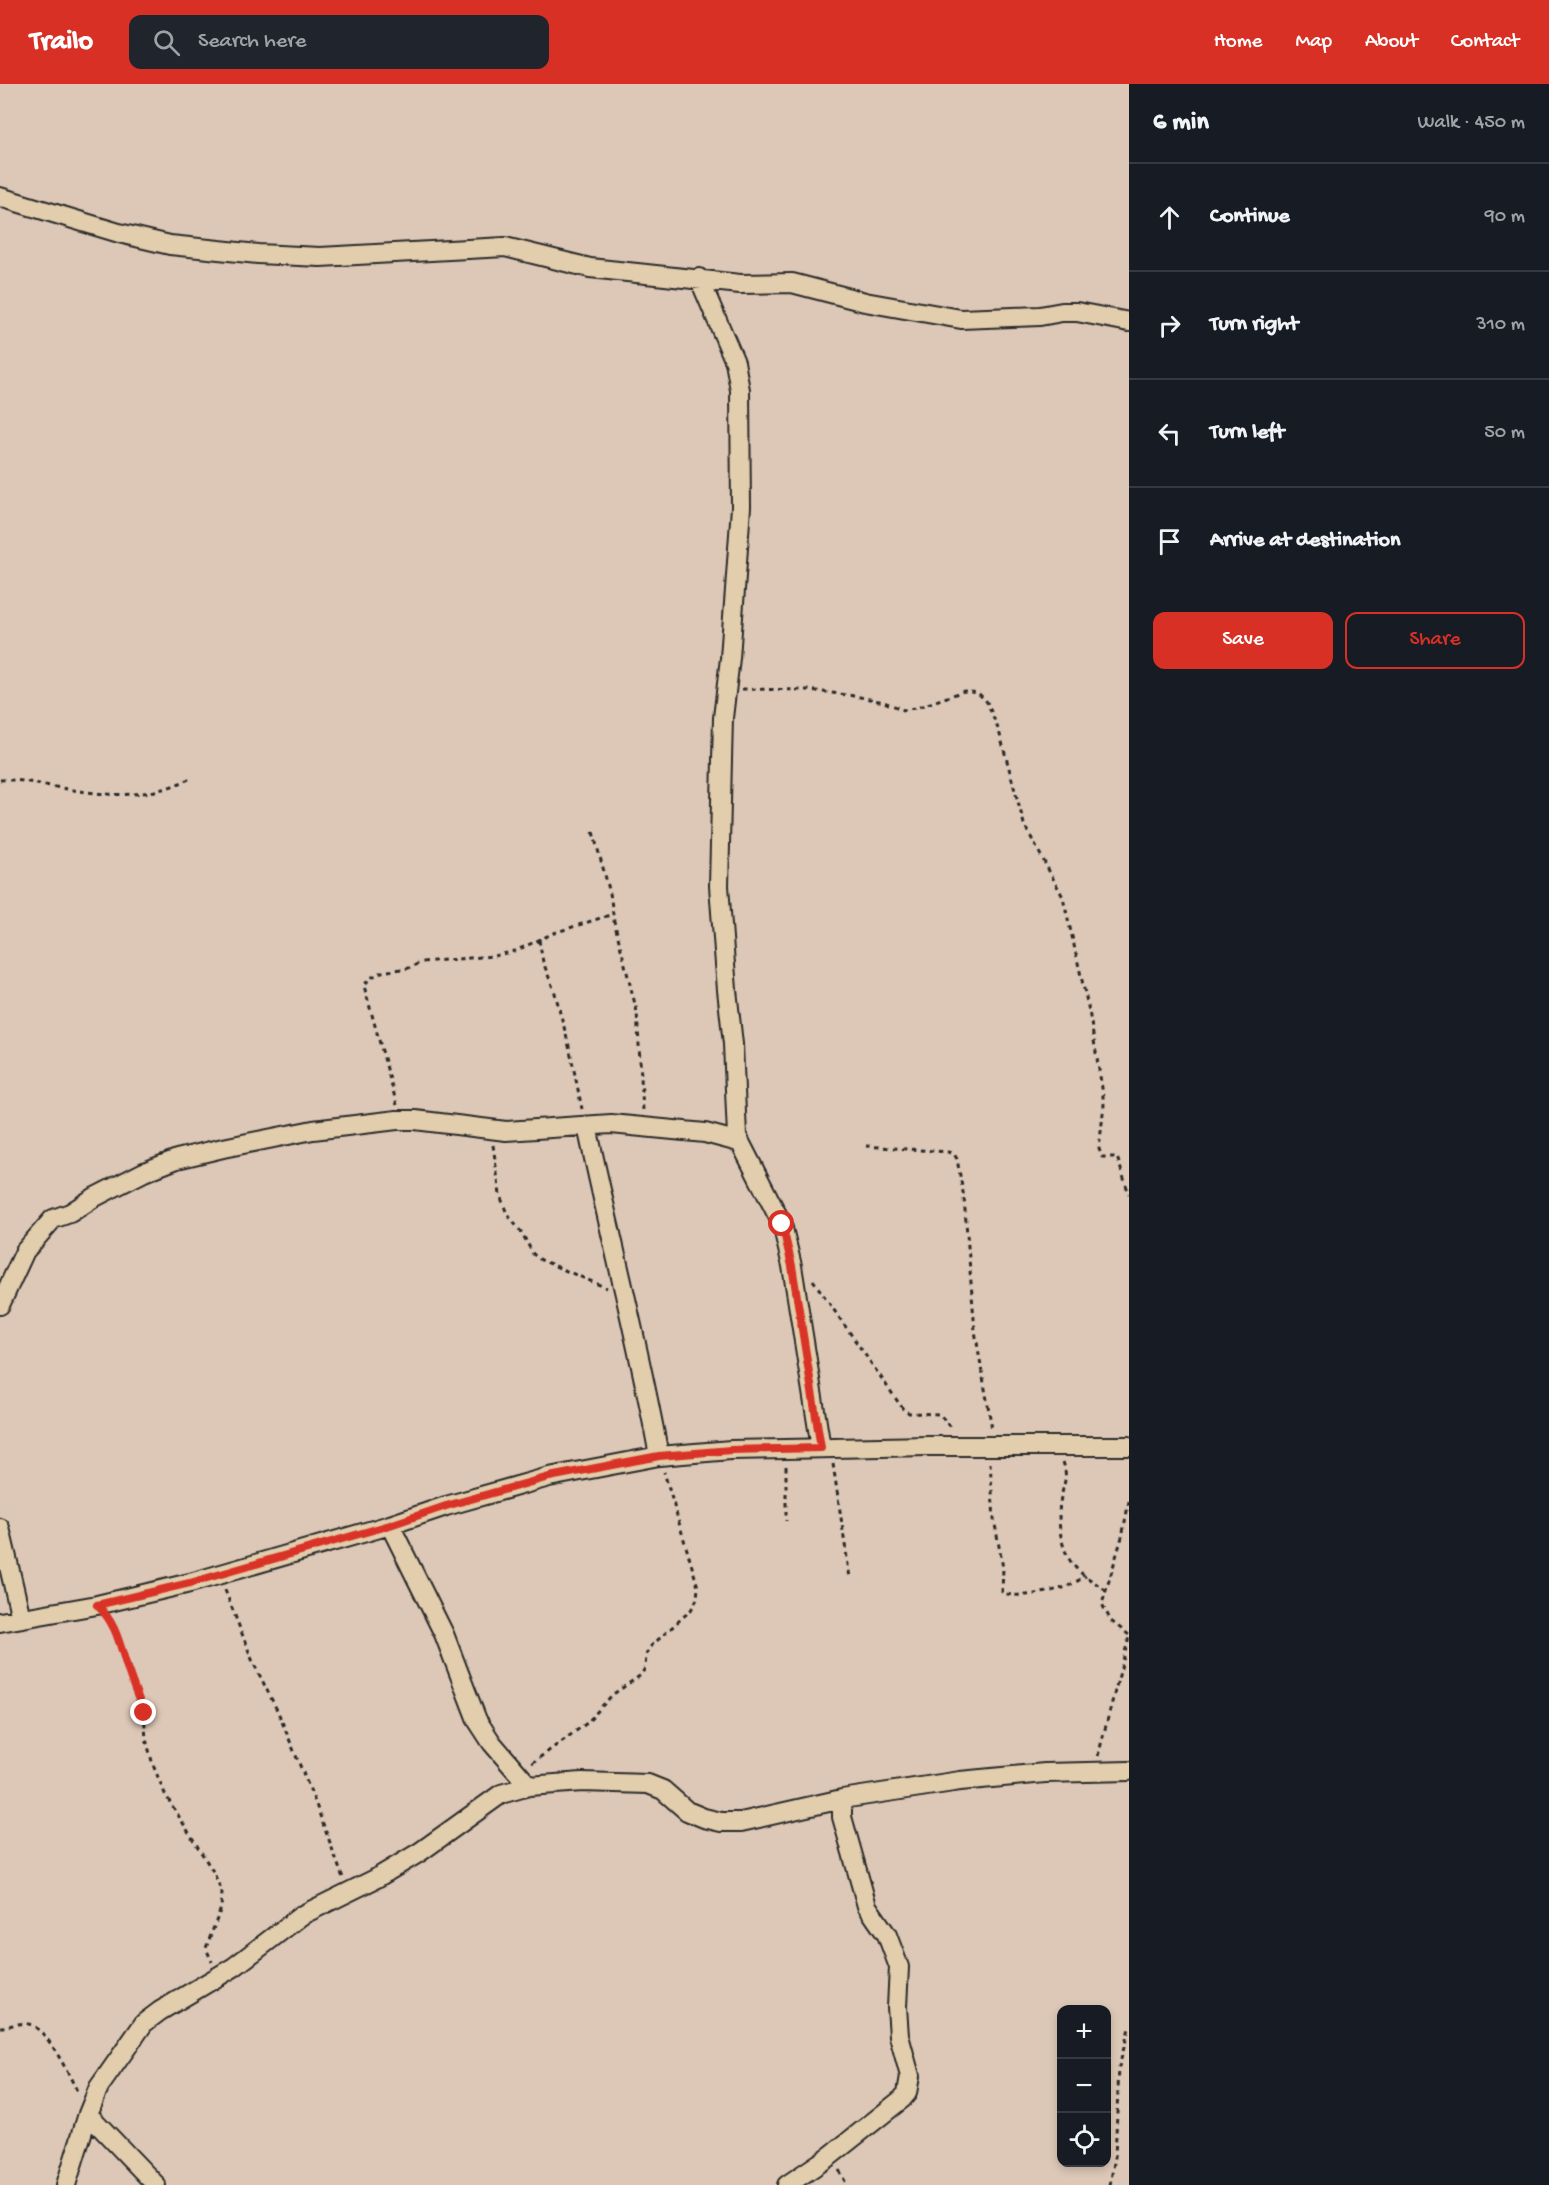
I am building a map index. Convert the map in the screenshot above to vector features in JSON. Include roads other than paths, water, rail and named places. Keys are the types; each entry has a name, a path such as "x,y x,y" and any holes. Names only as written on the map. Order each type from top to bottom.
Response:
{"street":[{"path":"0,197 119,233 170,244 258,254 320,257 505,247 590,268 740,284 792,283 865,302 961,318 1040,316 1077,312 1129,322"},
{"path":"699,278 735,362 740,390 741,507 723,717 719,886 733,1044 737,1136 782,1224 826,1448"},
{"path":"0,1305 25,1251 53,1219 70,1214 95,1197 144,1172 177,1160 223,1148 313,1130 401,1120 490,1129 527,1130 611,1124 705,1133 739,1142"},
{"path":"587,1126 644,1375 659,1456"},
{"path":"0,1622 97,1605 218,1574 549,1477 659,1456 731,1450 1129,1446"},
{"path":"390,1525 444,1635 477,1720 492,1743 524,1780"},
{"path":"0,1528 21,1618"},
{"path":"66,2185 88,2114 99,2087 144,2024 252,1954 302,1915 349,1892 420,1852 524,1780 648,1784 663,1790 687,1810 704,1818 721,1822 741,1822 842,1799 960,1781 1044,1773 1129,1771"},
{"path":"787,2185 831,2156 902,2099 909,2086 910,2076 898,2026 899,1967 887,1935 867,1906 842,1817 842,1799"},
{"path":"88,2114 156,2185"}]}
